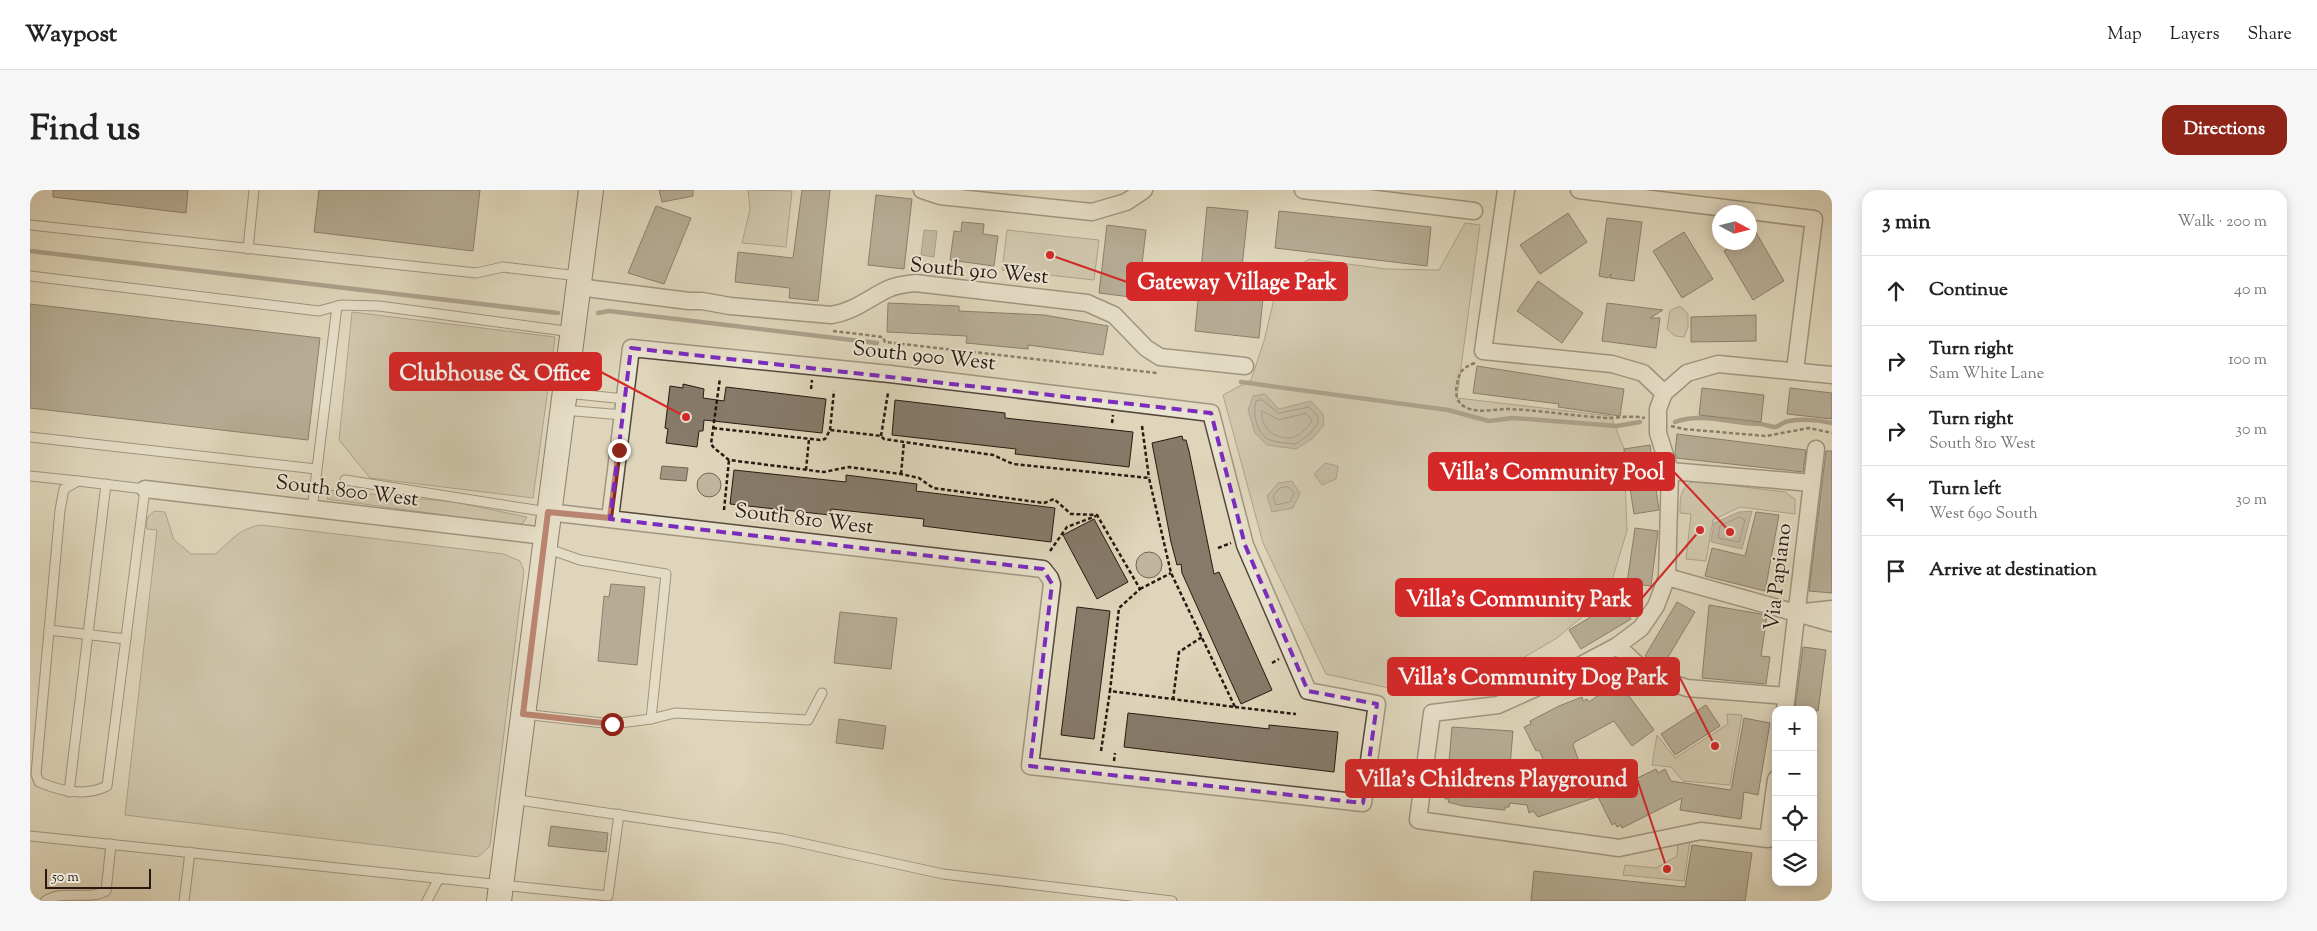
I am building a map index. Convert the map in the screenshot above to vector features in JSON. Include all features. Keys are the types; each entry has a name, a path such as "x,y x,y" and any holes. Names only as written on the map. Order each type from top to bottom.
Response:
{"street":[{"path":"500,893 591,190"},
{"path":"922,190 940,196 1092,212 1126,202 1144,190"},
{"path":"1303,190 1474,211"},
{"path":"1506,190 1479,357 1612,364 1643,373 1664,393"},
{"path":"1579,190 1814,219 1795,370"},
{"name":"South 910 West","path":"578,281 689,301 702,300 730,306 831,315 858,306 890,288 915,283 1087,303 1114,315 1146,348 1160,357 1245,366"},
{"name":"South 900 West","path":"624,407 632,348 890,374 1211,412 1245,545 1308,691 1377,704 1363,803 1030,766 1050,599 1050,578"},
{"path":"1774,796 1768,839 1701,831 1619,848 1418,820 1432,713 1498,705 1547,683 1617,646 1641,628 1656,606 1667,577 1670,472 1658,433 1658,409 1664,393 1687,373 1718,364 1832,375"},
{"path":"610,518 624,407"},
{"name":"Via Papiano","path":"1786,703 1816,449"},
{"path":"1670,472 1812,483"},
{"name":"South 800 West","path":"145,489 545,542"},
{"name":"South 810 West","path":"548,512 1042,569 1050,578"},
{"path":"1667,577 1832,623"},
{"path":"1797,613 1832,609"},
{"path":"1617,646 1650,676 1687,688 1786,703"}],"lane":[{"path":"248,249 254,190"},
{"path":"30,225 476,272 503,267 578,281"},
{"path":"30,276 319,311 337,306 379,306 572,332"},
{"path":"312,510 337,306"},
{"path":"564,401 624,407"},
{"path":"564,401 624,407"},
{"path":"30,437 316,469"},
{"path":"30,476 78,481 106,484 145,489 107,786 101,789 69,792 38,782 36,774 64,489 78,481"},
{"path":"345,480 548,512"},
{"path":"69,792 106,484"},
{"path":"545,542 580,560 666,574 651,719"},
{"path":"49,630 126,639"},
{"path":"523,714 612,724 651,719 675,713 808,720 822,694"},
{"path":"512,799 783,839 943,874 1172,901"},
{"path":"30,836 438,878 500,893 608,896 619,814"},
{"path":"44,901 51,897 95,898 102,895 106,891 111,844"},
{"path":"184,901 190,852"},
{"path":"427,901 438,878"}],"path":[{"path":"826,330 882,337 885,342 1166,374"},
{"path":"1479,357 1466,366 1459,374 1455,393 1459,402 1466,408 1482,411 1506,409 1606,418 1637,416 1649,420"},
{"path":"720,378 711,444 729,460 806,470 833,472 849,467 901,474 919,478 933,488 1044,503 1054,499 1071,514 1098,515"},
{"path":"713,428 809,439 825,439 830,430 834,391"},
{"path":"882,436 888,393"},
{"path":"1668,425 1683,429 1766,436 1809,428 1832,433"},
{"path":"1142,426 1149,478 1171,572 1235,707"},
{"path":"830,430 882,436 884,440 994,455 1013,464 1149,478"},
{"path":"806,470 809,439"},
{"path":"901,474 904,442"},
{"path":"724,510 729,460"},
{"path":"721,486 726,487"},
{"path":"1050,552 1067,527 1098,515"},
{"path":"1098,515 1140,589"},
{"path":"1101,751 1110,692 1119,608 1140,589 1171,572"},
{"path":"1155,576 1157,580"},
{"path":"1173,700 1179,652 1202,637"},
{"path":"1110,692 1296,714"}],"highlighted area":[{"path":"631,348 1211,413 1245,545 1308,691 1377,704 1363,803 1030,766 1052,584 1043,569 610,519"}],"shaded area":[{"path":"748,190 792,191 786,247 742,243 750,209"},
{"path":"1465,223 1480,225 1457,398 1611,416 1624,449 1627,531 1607,596 1557,638 1491,677 1407,692 1326,674 1263,543 1223,395 1251,380 1264,341 1274,299 1287,272 1310,259 1386,269 1439,270"},
{"path":"1007,230 1099,240 1094,280 1002,270"},
{"path":"1681,307 1688,314 1688,327 1684,337 1675,336 1667,329 1670,311"},
{"path":"352,312 555,337 533,498 370,478 339,440"},
{"path":"709,473 718,476 721,485 718,494 709,497 700,494 697,485 700,476"},
{"path":"1695,481 1785,492 1795,499 1795,514 1740,507 1713,520 1706,561 1686,559 1691,514 1680,513 1680,502 1686,486"},
{"path":"329,490 454,502 527,517 523,523 517,525 327,499"},
{"path":"155,511 165,512 174,540 191,554 215,554 246,529 261,525 504,554 520,561 524,571 490,846 478,857 125,815 157,530 147,529 147,523 149,516"},
{"path":"1149,552 1158,556 1162,565 1158,574 1149,578 1140,574 1136,565 1140,556"},
{"path":"1727,714 1742,715 1730,785 1683,781 1671,767 1652,765 1657,735 1675,758 1728,724"},
{"path":"1690,841 1684,881 1623,875 1625,865 1656,868 1677,856 1678,844"}],"water":[{"path":"924,230 937,231 934,257 921,255"},
{"path":"1265,394 1279,409 1311,401 1323,414 1324,425 1312,439 1296,449 1267,445 1255,433 1248,410 1253,396"},
{"path":"1325,463 1338,466 1336,479 1322,485 1314,474"},
{"path":"662,466 688,468 686,481 660,479"},
{"path":"1292,481 1300,493 1293,508 1272,512 1267,496 1278,483"},
{"path":"1752,511 1742,549 1711,542 1714,523 1739,512"}],"building":[{"path":"53,190 188,190 186,213 53,197"},
{"path":"319,190 480,190 473,251 314,232"},
{"path":"659,190 693,190 693,196 662,202"},
{"path":"802,190 830,190 818,301 789,298 790,288 735,282 738,252 793,258"},
{"path":"876,195 912,199 904,269 868,265"},
{"path":"656,206 691,218 664,284 628,273"},
{"path":"1207,207 1248,211 1239,295 1263,298 1259,338 1195,331"},
{"path":"1279,211 1431,227 1427,266 1275,248"},
{"path":"1568,213 1587,242 1540,274 1520,245"},
{"path":"1607,218 1642,222 1634,281 1610,278 1611,274 1608,278 1599,276"},
{"path":"962,222 984,224 983,234 998,236 994,266 950,260 954,231 961,232"},
{"path":"1107,225 1146,230 1138,298 1099,293"},
{"path":"1684,232 1713,279 1682,298 1653,251"},
{"path":"1757,234 1784,281 1753,300 1724,251 1757,250"},
{"path":"1538,281 1583,313 1562,343 1517,311"},
{"path":"888,303 959,306 959,311 1044,315 1108,326 1103,355 1028,345 1028,349 966,343 967,336 887,332"},
{"path":"1607,303 1663,310 1650,318 1660,318 1656,348 1602,341"},
{"path":"30,304 320,338 308,440 30,408"},
{"path":"1756,315 1756,341 1691,342 1691,317"},
{"path":"1477,366 1624,389 1620,416 1558,407 1559,404 1473,393"},
{"path":"683,384 704,389 703,398 724,401 726,387 826,399 822,433 704,420 703,431 699,431 697,447 666,443 668,429 665,428 670,386 683,388"},
{"path":"1702,388 1764,395 1761,422 1699,415"},
{"path":"1790,388 1832,393 1832,419 1787,414"},
{"path":"895,400 1005,413 1005,418 1133,432 1129,467 1015,454 1016,449 892,435"},
{"path":"1677,434 1806,450 1803,472 1676,458"},
{"path":"1182,436 1183,440 1186,440 1189,451 1214,574 1219,572 1272,690 1241,704 1182,573 1181,564 1177,565 1171,542 1152,443"},
{"path":"1650,445 1659,510 1634,514 1624,449"},
{"path":"1826,451 1832,451 1832,593 1809,591"},
{"path":"734,470 846,482 846,475 917,484 916,491 1055,508 1051,542 923,526 924,519 831,509 830,515 730,504"},
{"path":"1756,512 1779,515 1765,591 1705,576 1712,548 1745,556"},
{"path":"1094,519 1128,582 1097,599 1063,535"},
{"path":"1635,528 1658,531 1651,586 1627,583"},
{"path":"611,584 645,587 637,665 598,661 604,596 609,597"},
{"path":"1619,600 1631,619 1581,649 1569,630"},
{"path":"1677,602 1695,612 1662,667 1645,656"},
{"path":"1709,605 1767,615 1761,656 1770,657 1766,684 1702,678"},
{"path":"1077,607 1110,611 1094,739 1061,735"},
{"path":"840,612 897,618 891,669 834,663"},
{"path":"1803,647 1826,650 1818,711 1817,706 1795,706"},
{"path":"1618,681 1654,730 1632,746 1614,721 1575,742 1573,745 1581,767 1585,765 1587,768 1590,767 1600,796 1538,817 1533,811 1529,813 1527,805 1510,803 1509,807 1505,807 1505,810 1463,806 1448,802 1449,799 1445,799 1445,795 1442,794 1445,772 1448,773 1452,727 1513,731 1509,778 1514,778 1512,787 1549,772 1539,750 1536,751 1524,727 1531,724 1530,721 1582,697 1583,701 1587,699 1589,702"},
{"path":"1706,705 1720,726 1675,755 1661,734"},
{"path":"1128,713 1269,729 1269,725 1338,732 1334,772 1124,747"},
{"path":"1744,718 1770,723 1758,795 1744,792 1741,819 1680,810 1682,798 1622,828 1621,825 1617,827 1615,823 1612,825 1598,797 1656,769 1658,773 1665,769 1671,781 1731,790"},
{"path":"839,719 886,726 883,749 836,743"},
{"path":"551,826 608,833 606,852 548,846"},
{"path":"1692,845 1752,853 1745,901 1531,901 1534,871 1685,887"}],"waterway":[{"path":"30,251 558,313"},
{"path":"598,313 609,311 877,343"},
{"path":"1241,382 1448,410 1489,421 1513,418 1617,426 1640,422"},
{"path":"1675,422 1685,419 1706,418 1775,427 1787,421 1800,420 1832,423"}],"place":[{"name":"Gateway Village Park","path":"1050,255"},
{"name":"Clubhouse & Office","path":"686,417"},
{"name":"Villa's Community Park","path":"1700,530"},
{"name":"Villa's Community Pool","path":"1730,532"},
{"name":"Villa's Community Dog Park","path":"1715,746"},
{"name":"Villa's Childrens Playground","path":"1667,869"}],"route":[{"path":"612,724 523,714 548,512 610,518 619,450"}]}
